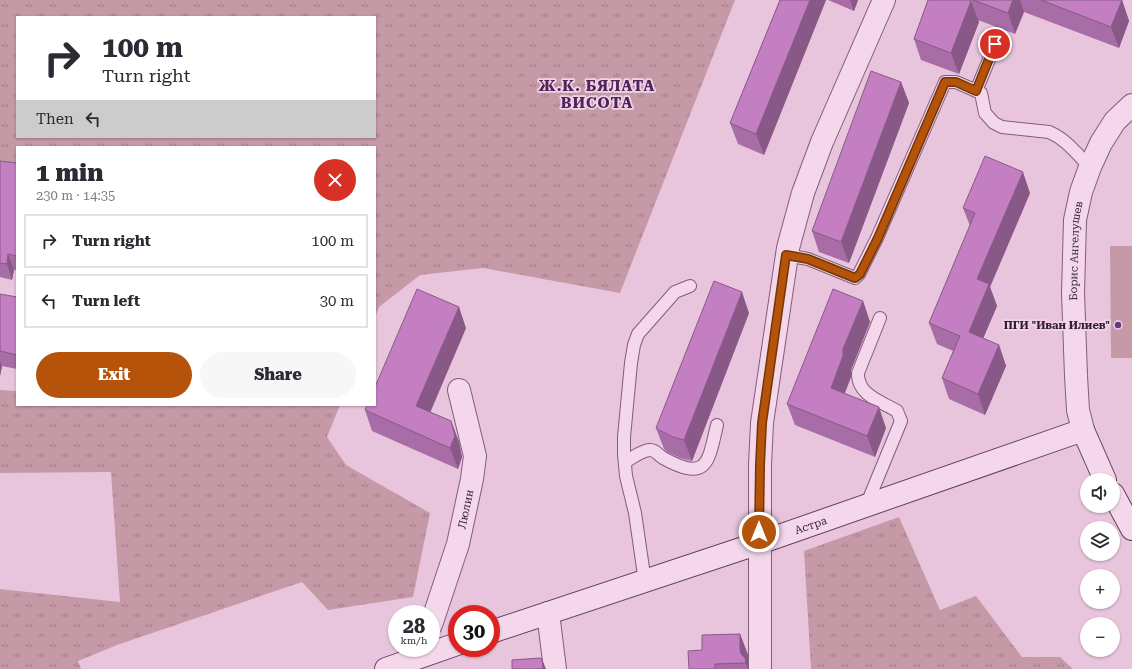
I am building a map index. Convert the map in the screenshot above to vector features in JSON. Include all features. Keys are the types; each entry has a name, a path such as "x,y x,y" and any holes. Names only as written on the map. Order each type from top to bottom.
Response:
{"street":[{"path":"760,669 759,544 762,423 786,255 803,193 822,142 884,0"},
{"name":"Борис Ангелушев","path":"1102,473 1083,430 1078,410 1073,258 1075,220 1081,192 1101,143 1116,121 1132,105"},
{"name":"Люлин","path":"438,605 458,544 472,479 475,456 459,390"},
{"name":"Астра","path":"500,629 759,544 1083,430"},
{"path":"1120,507 1132,529"},
{"path":"548,613 555,669"},
{"path":"386,669 425,657"}],"lane":[{"path":"976,91 995,44"},
{"path":"786,255 808,259 855,278 860,274 878,238 945,82 956,82 981,93 985,113 994,123 1002,127 1049,132 1056,135 1065,141 1090,167"},
{"path":"645,582 635,513 626,476 625,462 624,438 631,363 634,345 638,334 675,292 690,286"},
{"path":"866,506 901,421 898,411 872,397 861,388 857,381 858,373 880,318"},
{"path":"625,462 644,451 649,450 655,451 662,458 689,469 696,470 708,460 718,425"}],"green space":[{"path":"0,0 735,0 620,293 483,268 420,275 379,307 376,314 376,146 16,146 16,164 0,163"},
{"path":"1110,246 1132,246 1132,358 1111,358"},
{"path":"0,390 16,391 16,406 340,406 327,437 346,465 430,513 413,597 328,610 302,582 117,645 78,661 81,669 0,669 0,589 120,602 111,472 0,473"},
{"path":"899,517 940,610 976,596 1022,657 1060,657 1073,669 811,669 804,551"}],"building":[{"path":"780,0 810,0 756,134 730,123"},
{"path":"928,0 971,1 951,53 914,39"},
{"path":"973,0 1013,0 1008,13"},
{"path":"1041,0 1122,0 1111,27"},
{"path":"871,71 901,82 841,242 812,231"},
{"path":"985,156 1023,172 977,279 989,284 969,332 999,345 978,394 942,378 960,336 929,323 975,213 963,208"},
{"path":"0,161 16,163 16,256 8,254 7,264 0,263"},
{"path":"714,281 742,292 684,440 673,437 656,428"},
{"path":"417,289 459,307 416,406 451,421 455,436 450,448 365,410 367,406 376,406 376,385"},
{"path":"833,289 863,301 843,349 843,356 831,388 879,407 867,436 787,404"},
{"path":"0,294 16,297 16,355 0,351"},
{"path":"740,634 741,654 745,658 746,663 715,664 715,669 689,669 688,651 702,650 702,635"},
{"path":"542,659 543,669 512,669 512,660"}],"place":[{"name":"ПГИ \"Иван Илиев\"","path":"1118,325"}],"district":[{"name":"Ж.К. БЯЛАТА ВИСОТА","path":"597,94"}],"route":[{"path":"759,532 762,423 786,255 808,259 855,278 860,274 878,238 945,82 956,82 976,91 995,44"}]}
